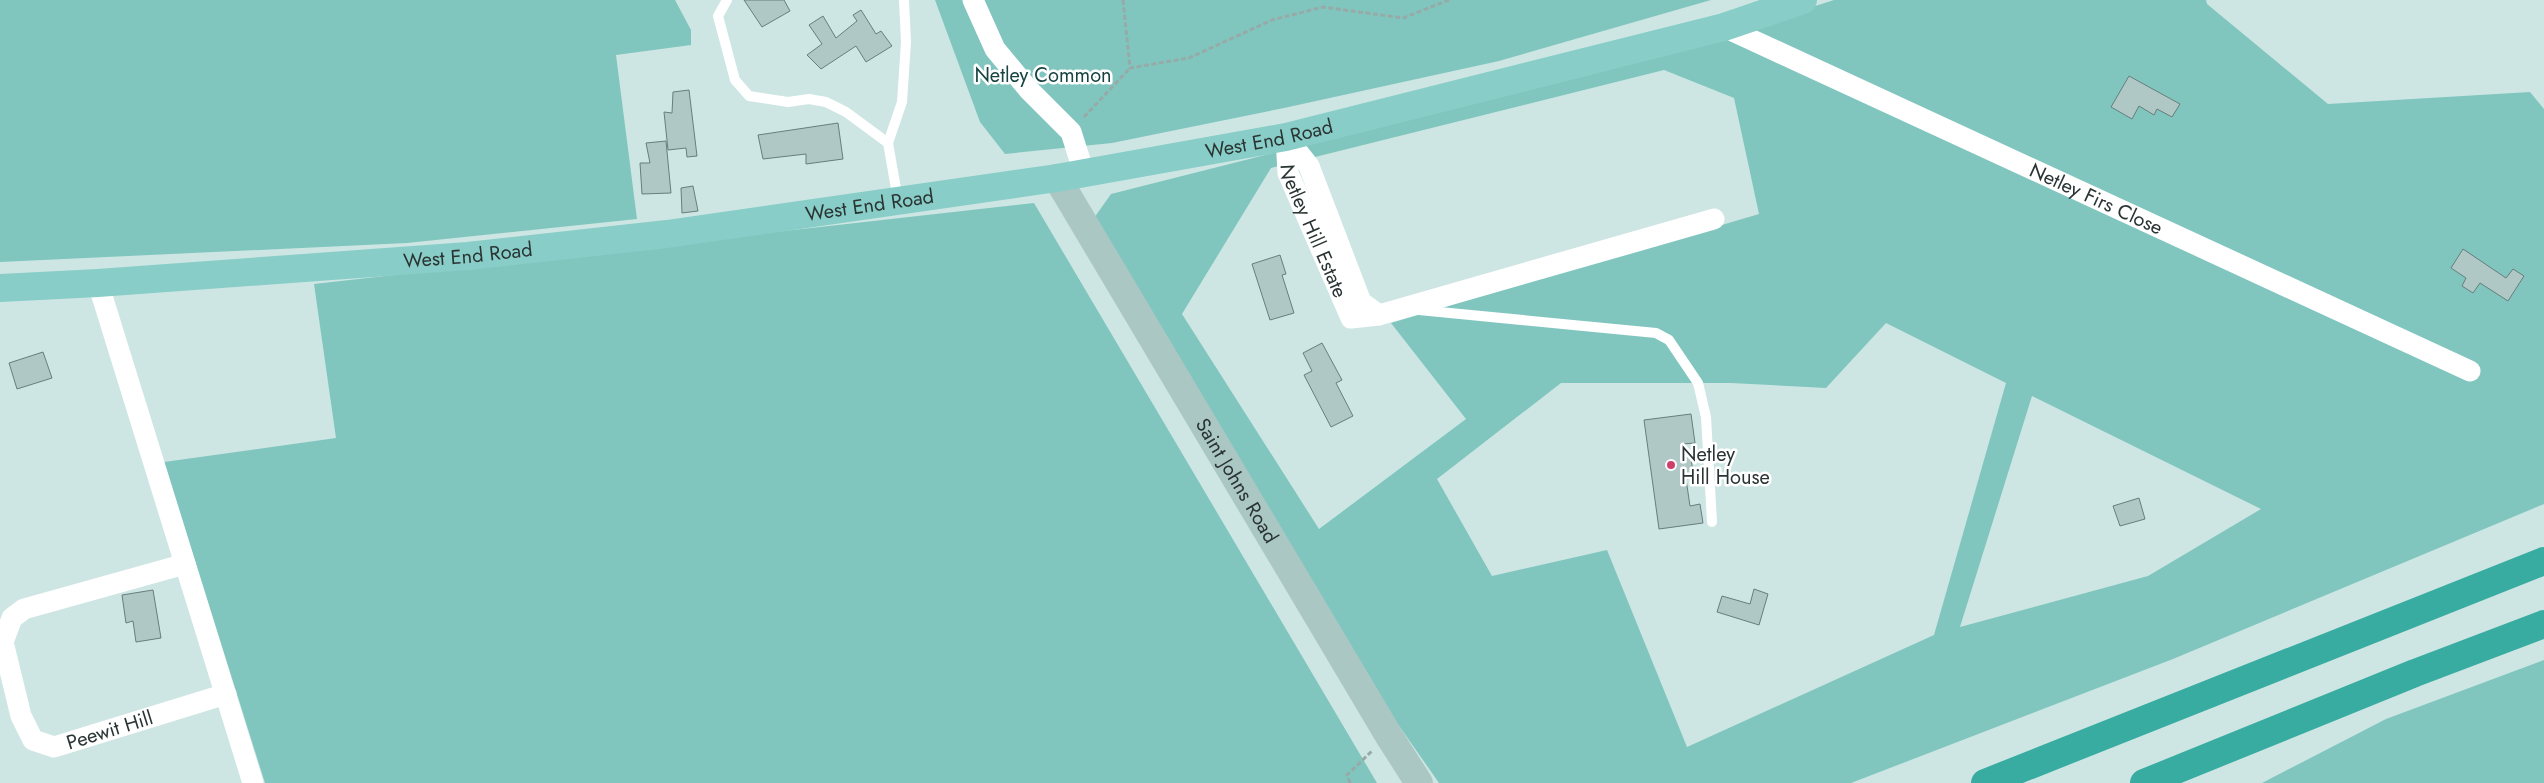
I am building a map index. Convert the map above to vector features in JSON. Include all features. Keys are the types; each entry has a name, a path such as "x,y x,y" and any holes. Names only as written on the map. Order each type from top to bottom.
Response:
{"highway":[{"path":"1985,783 2544,561"},
{"path":"2144,783 2415,673 2544,624"}],"main road":[{"name":"West End Road","path":"0,288 98,283 468,256 667,234 1057,178 1286,136 1724,27 1758,7 1803,0"},
{"name":"Saint Johns Road","path":"1057,178 1389,736 1419,783"}],"street":[{"path":"973,0 995,49 1029,90 1071,132 1084,173"},
{"name":"Netley Firs Close","path":"1724,27 2470,371"},
{"name":"Netley Hill Estate","path":"1286,136 1309,166 1361,302 1379,315 1714,219"},
{"path":"98,283 253,783"},
{"name":"Peewit Hill","path":"185,564 24,609 12,618 3,642 21,716 33,740 54,747 226,694"}],"lane":[{"path":"728,0 718,16 735,80 749,96 788,102 809,99 826,102 846,112 888,142"},
{"path":"899,201 888,142 902,102 906,42 905,3"},
{"path":"1403,308 1656,333 1669,340 1698,383 1706,417 1712,522"}],"path":[{"path":"1123,0 1130,68"},
{"path":"1071,132 1130,68 1189,58 1272,20 1323,6 1403,18 1449,0"},
{"path":"1350,783 1347,776 1389,736"}],"green space":[{"path":"0,0 675,0 691,30 691,45 616,55 637,219 407,243 0,262"},
{"name":"Netley Common","path":"935,0 1711,0 1499,61 1284,108 1112,143 1005,154 980,122"},
{"path":"1834,0 2206,0 2207,4 2328,104 2530,92 2544,109 2544,504 2173,659 1851,783 1439,783 1388,710 1094,218 1111,194 1675,51","holes":["1664,70 1734,98 1759,214 1391,323 1466,419 1319,529 1182,314 1271,168","1886,323 2006,383 1934,635 1687,747 1607,550 1492,576 1437,479 1561,383 1731,383 1826,388","2032,396 2261,509 2148,576 1960,627"]},
{"path":"1034,203 1377,783 265,783 164,462 336,438 314,284"},
{"path":"2544,660 2544,783 2262,783 2386,719"}],"building":[{"path":"744,0 784,0 790,11 762,27"},
{"path":"861,10 876,34 881,31 892,46 866,62 856,46 821,69 807,55 822,44 809,25 823,16 836,38 857,21 853,15"},
{"path":"2129,76 2180,104 2172,117 2157,109 2154,115 2139,106 2132,119 2111,107"},
{"path":"689,90 697,156 687,157 686,148 668,150 664,112 672,113 673,92"},
{"path":"838,123 843,159 806,164 806,154 763,159 758,135"},
{"path":"666,141 671,193 642,194 640,163 650,163 646,143"},
{"path":"693,186 698,211 682,213 681,188"},
{"path":"2463,249 2506,278 2513,269 2524,276 2508,301 2480,283 2473,293 2462,286 2466,278 2451,268"},
{"path":"1280,255 1286,274 1282,275 1294,313 1270,320 1252,264"},
{"path":"1322,343 1342,380 1336,383 1353,416 1331,427 1304,375 1312,371 1303,353"},
{"path":"43,352 52,378 17,389 9,363"},
{"name":"Netley Hill House","path":"1691,414 1695,443 1682,444 1683,453 1690,452 1694,478 1686,479 1690,506 1700,504 1703,523 1659,529 1644,420"},
{"path":"2139,498 2145,519 2120,526 2113,506"},
{"path":"1754,589 1768,594 1759,625 1717,612 1722,596 1750,604"},
{"path":"153,590 161,638 136,642 133,621 126,623 122,595"}],"place":[{"name":"Netley Hill House","path":"1671,465"}]}
